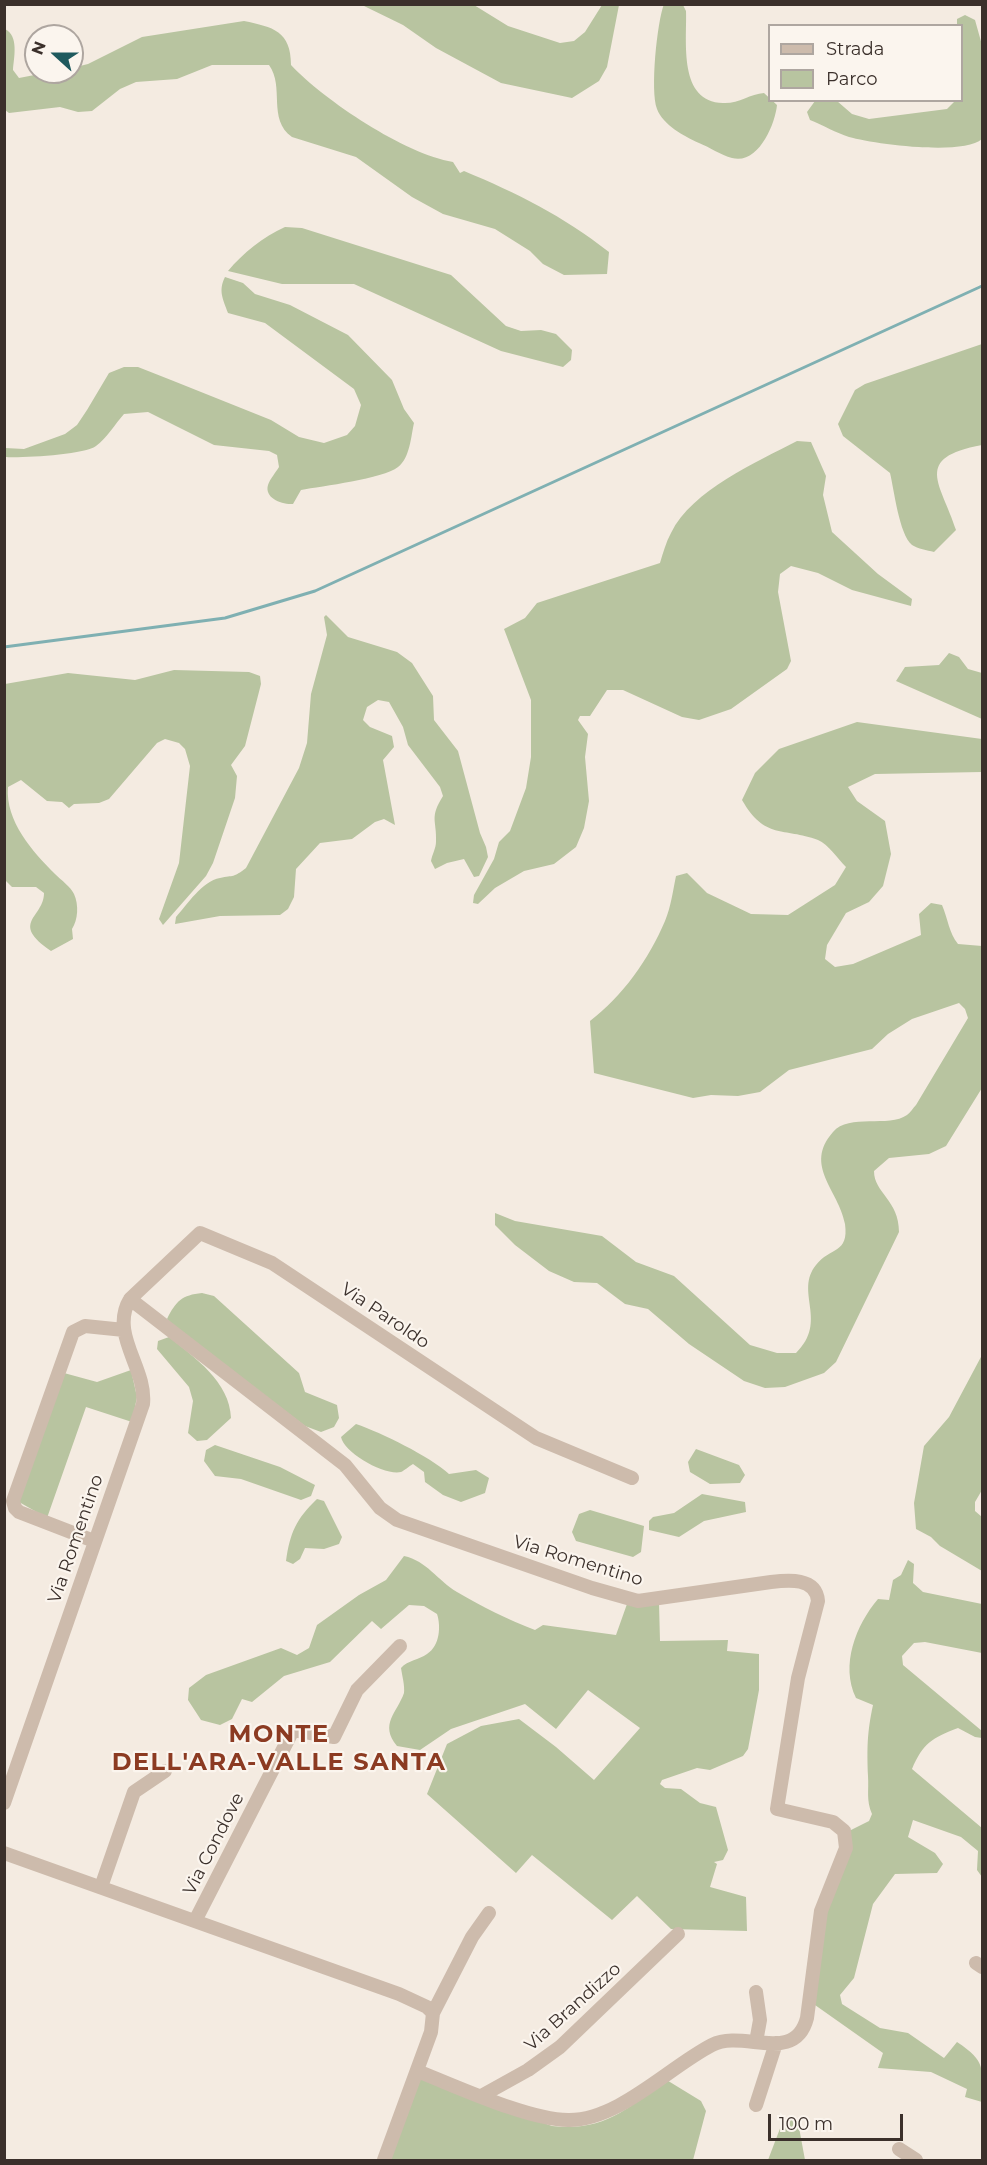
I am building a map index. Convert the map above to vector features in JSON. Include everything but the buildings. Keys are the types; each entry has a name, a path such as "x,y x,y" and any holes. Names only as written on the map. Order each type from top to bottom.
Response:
{"street":[{"name":"Via Paroldo","path":"130,1299 200,1233 282,1269 536,1438 632,1478"},
{"name":"Via Romentino","path":"4,1803 142,1404 142,1387 124,1330 124,1315 130,1299 345,1465 380,1508 397,1520 581,1584 638,1601 790,1580 814,1589 818,1601 798,1678 777,1809 819,1817 838,1824 844,1831 846,1848 821,1911 806,2025 794,2039 776,2043 717,2042 606,2111 578,2120 546,2118 417,2071"},
{"path":"94,1541 20,1512 15,1508 13,1501 73,1332 87,1326 124,1330"},
{"name":"Via Condove","path":"195,1922 293,1730 333,1737 357,1690 400,1646"},
{"path":"101,1887 134,1792 165,1771"},
{"path":"4,1853 399,1994 427,2007 433,2013"},
{"path":"384,2160 431,2032 433,2013 472,1937 489,1913"},
{"name":"Via Brandizzo","path":"483,2096 528,2070 560,2047 678,1934"},
{"path":"756,1992 760,2020 756,2042"},
{"path":"756,2105 776,2043"},
{"path":"899,2149 916,2160"}],"green space":[{"path":"664,4 683,5 686,11 688,68 698,93 709,100 723,103 764,93 768,97 768,102 774,102 777,105 773,123 764,142 750,155 741,159 724,155 681,133 660,115 655,100 654,73"},
{"path":"362,5 474,5 508,26 560,43 574,41 585,32 602,5 619,5 607,67 599,81 572,98 501,83 436,48 403,25"},
{"path":"965,15 975,20 982,45 982,139 972,144 938,148 878,143 849,137 810,120 807,112 814,102 838,102 852,114 869,119 947,109 954,102 963,102 963,24 957,24 957,19"},
{"path":"244,21 278,32 288,45 291,65 324,94 367,124 412,149 453,162 460,173 464,171 503,188 557,216 609,252 607,274 564,275 543,264 530,251 495,229 443,214 412,197 356,157 292,137 284,130 280,121 276,83 269,65 212,65 177,79 136,82 120,89 92,111 78,112 60,107 9,113 5,110 5,29 14,42 13,70 19,78 24,77 24,84 84,84 84,65 142,37"},
{"path":"285,227 302,228 451,275 506,326 521,331 541,330 556,334 572,350 571,360 563,367 501,351 354,284 282,284 228,271 254,246"},
{"path":"225,277 243,283 255,294 290,305 348,335 392,380 404,409 414,423 408,453 398,467 379,475 301,490 293,504 284,503 271,497 267,490 279,467 277,455 269,451 214,445 148,412 124,414 104,439 89,449 52,455 5,457 5,448 24,449 65,434 77,425 109,373 124,367 138,367 271,420 299,437 324,443 347,435 355,426 361,405 354,389 265,323 228,313 222,291"},
{"path":"982,344 982,445 960,450 946,457 939,465 937,475 939,486 956,530 934,552 912,545 907,539 890,473 843,436 838,424 855,390 865,384"},
{"path":"797,441 811,442 826,476 823,495 832,532 878,574 912,599 911,606 852,590 818,573 791,566 780,574 778,592 791,661 787,669 731,709 699,720 682,717 623,690 607,690 590,716 580,716 578,720 588,734 585,757 589,801 584,828 576,847 554,864 524,871 495,888 478,904 473,903 474,895 494,859 499,842 510,831 526,788 531,757 531,700 504,629 525,618 537,603 660,563 671,533 694,503 745,468"},
{"path":"326,615 348,637 397,652 412,663 433,696 434,720 458,751 480,833 486,847 488,857 479,876 474,877 464,859 435,869 431,861 436,844 435,814 443,796 440,787 408,745 403,727 389,702 378,700 367,707 363,720 370,727 392,736 394,747 383,760 395,825 384,819 375,822 352,839 320,843 296,869 294,897 288,909 280,915 220,916 175,924 176,917 195,894 207,884 213,880 236,875 246,868 299,768 307,743 311,694 327,635 324,617"},
{"path":"949,653 959,657 968,669 982,673 982,719 896,681 905,667 939,665"},
{"path":"174,670 249,672 260,676 261,684 245,746 231,765 237,776 235,798 213,863 206,876 163,925 159,919 179,863 190,766 185,749 179,743 165,739 157,743 109,799 99,803 74,804 69,808 62,802 47,801 21,780 8,787 11,812 22,835 38,856 71,889 76,898 77,912 72,929 73,939 51,951 32,933 30,926 43,901 44,893 36,887 12,887 5,880 5,684 68,673 135,680"},
{"path":"857,722 982,739 982,772 875,774 848,787 857,801 885,821 891,854 883,886 869,902 846,913 827,945 825,959 835,967 853,964 921,935 919,914 931,903 942,905 958,944 982,946 982,1088 946,1146 929,1154 889,1158 874,1171 878,1185 895,1212 899,1232 836,1362 824,1373 785,1387 765,1388 744,1381 689,1344 648,1309 625,1304 597,1283 574,1282 549,1271 515,1245 495,1225 495,1213 515,1221 602,1236 636,1262 674,1276 750,1345 777,1353 796,1353 805,1341 810,1330 811,1318 808,1286 810,1275 821,1259 841,1245 845,1234 842,1212 822,1167 821,1156 825,1144 840,1126 849,1123 899,1119 908,1114 916,1105 968,1018 965,1009 959,1003 912,1019 888,1034 872,1049 789,1070 760,1092 738,1096 711,1095 693,1098 594,1073 590,1021 624,989 643,963 667,916 676,876 687,873 707,893 751,914 788,915 835,885 846,867 825,845 806,836 767,827 750,813 742,800 755,773 779,749"},
{"path":"202,1293 214,1296 299,1373 305,1392 337,1405 339,1418 334,1427 321,1432 305,1426 171,1324 167,1319 180,1300 189,1295"},
{"path":"169,1337 218,1382 229,1405 231,1418 207,1440 197,1441 188,1433 193,1401 189,1387 157,1349 158,1341"},
{"path":"982,1355 982,1490 975,1502 975,1511 982,1517 982,1571 916,1529 914,1503 924,1446 949,1417"},
{"path":"131,1370 137,1397 132,1422 86,1407 47,1518 19,1502 64,1373 97,1382"},
{"path":"356,1424 405,1446 449,1474 476,1470 489,1478 485,1493 461,1502 443,1495 425,1482 424,1472 413,1464 401,1472 394,1472 366,1462 349,1450 341,1437"},
{"path":"215,1445 280,1467 315,1485 311,1496 301,1500 241,1479 215,1476 204,1461 206,1450"},
{"path":"696,1449 739,1465 745,1475 740,1483 710,1484 690,1472 688,1462"},
{"path":"702,1494 745,1502 746,1512 704,1521 679,1537 649,1530 649,1521 653,1517 674,1513"},
{"path":"317,1499 324,1501 342,1537 339,1544 324,1549 305,1548 300,1559 293,1564 286,1561 295,1527"},
{"path":"590,1510 644,1526 641,1552 633,1557 576,1541 572,1532 579,1514"},
{"path":"404,1556 426,1566 450,1587 467,1597 504,1617 535,1630 543,1625 616,1635 627,1604 659,1603 660,1641 728,1640 727,1651 759,1654 759,1690 748,1749 743,1756 710,1770 697,1768 662,1780 660,1784 665,1788 681,1789 700,1803 716,1807 728,1850 723,1860 714,1862 717,1864 710,1887 746,1897 747,1931 671,1929 637,1896 612,1920 532,1855 516,1873 427,1794 447,1744 481,1726 519,1719 594,1780 640,1728 588,1690 556,1729 525,1704 451,1729 420,1750 397,1746 392,1738 389,1725 404,1693 401,1668 431,1650 438,1636 437,1614 424,1606 409,1605 381,1629 372,1621 330,1662 284,1676 252,1702 242,1699 232,1719 220,1725 201,1720 188,1700 189,1688 206,1675 281,1648 297,1655 309,1648 317,1625 359,1595 386,1580"},
{"path":"908,1560 914,1564 913,1583 923,1592 982,1604 982,1653 925,1642 914,1643 902,1656 903,1665 982,1731 982,1738 958,1728 941,1735 929,1742 912,1769 982,1828 982,1877 977,1870 978,1851 961,1837 913,1820 908,1837 935,1853 943,1864 937,1873 895,1874 873,1904 854,1978 840,1995 842,2004 880,2028 908,2033 944,2058 957,2042 967,2049 974,2055 981,2067 982,2102 965,2097 967,2089 931,2072 878,2068 883,2053 815,2005 821,1925 847,1832 869,1821 872,1814 868,1800 868,1749 873,1705 856,1698 851,1685 850,1659 857,1633 870,1609 878,1599 889,1600 893,1580 901,1575"},
{"path":"420,2079 552,2126 570,2127 601,2122 627,2109 665,2079 701,2101 706,2111 693,2160 389,2160"},
{"path":"784,2118 798,2122 805,2160 768,2160"}],"waterway":[{"path":"4,647 225,618 315,591 982,286"}],"district":[{"name":"MONTE DELL'ARA-VALLE SANTA","path":"279,1749"}]}
